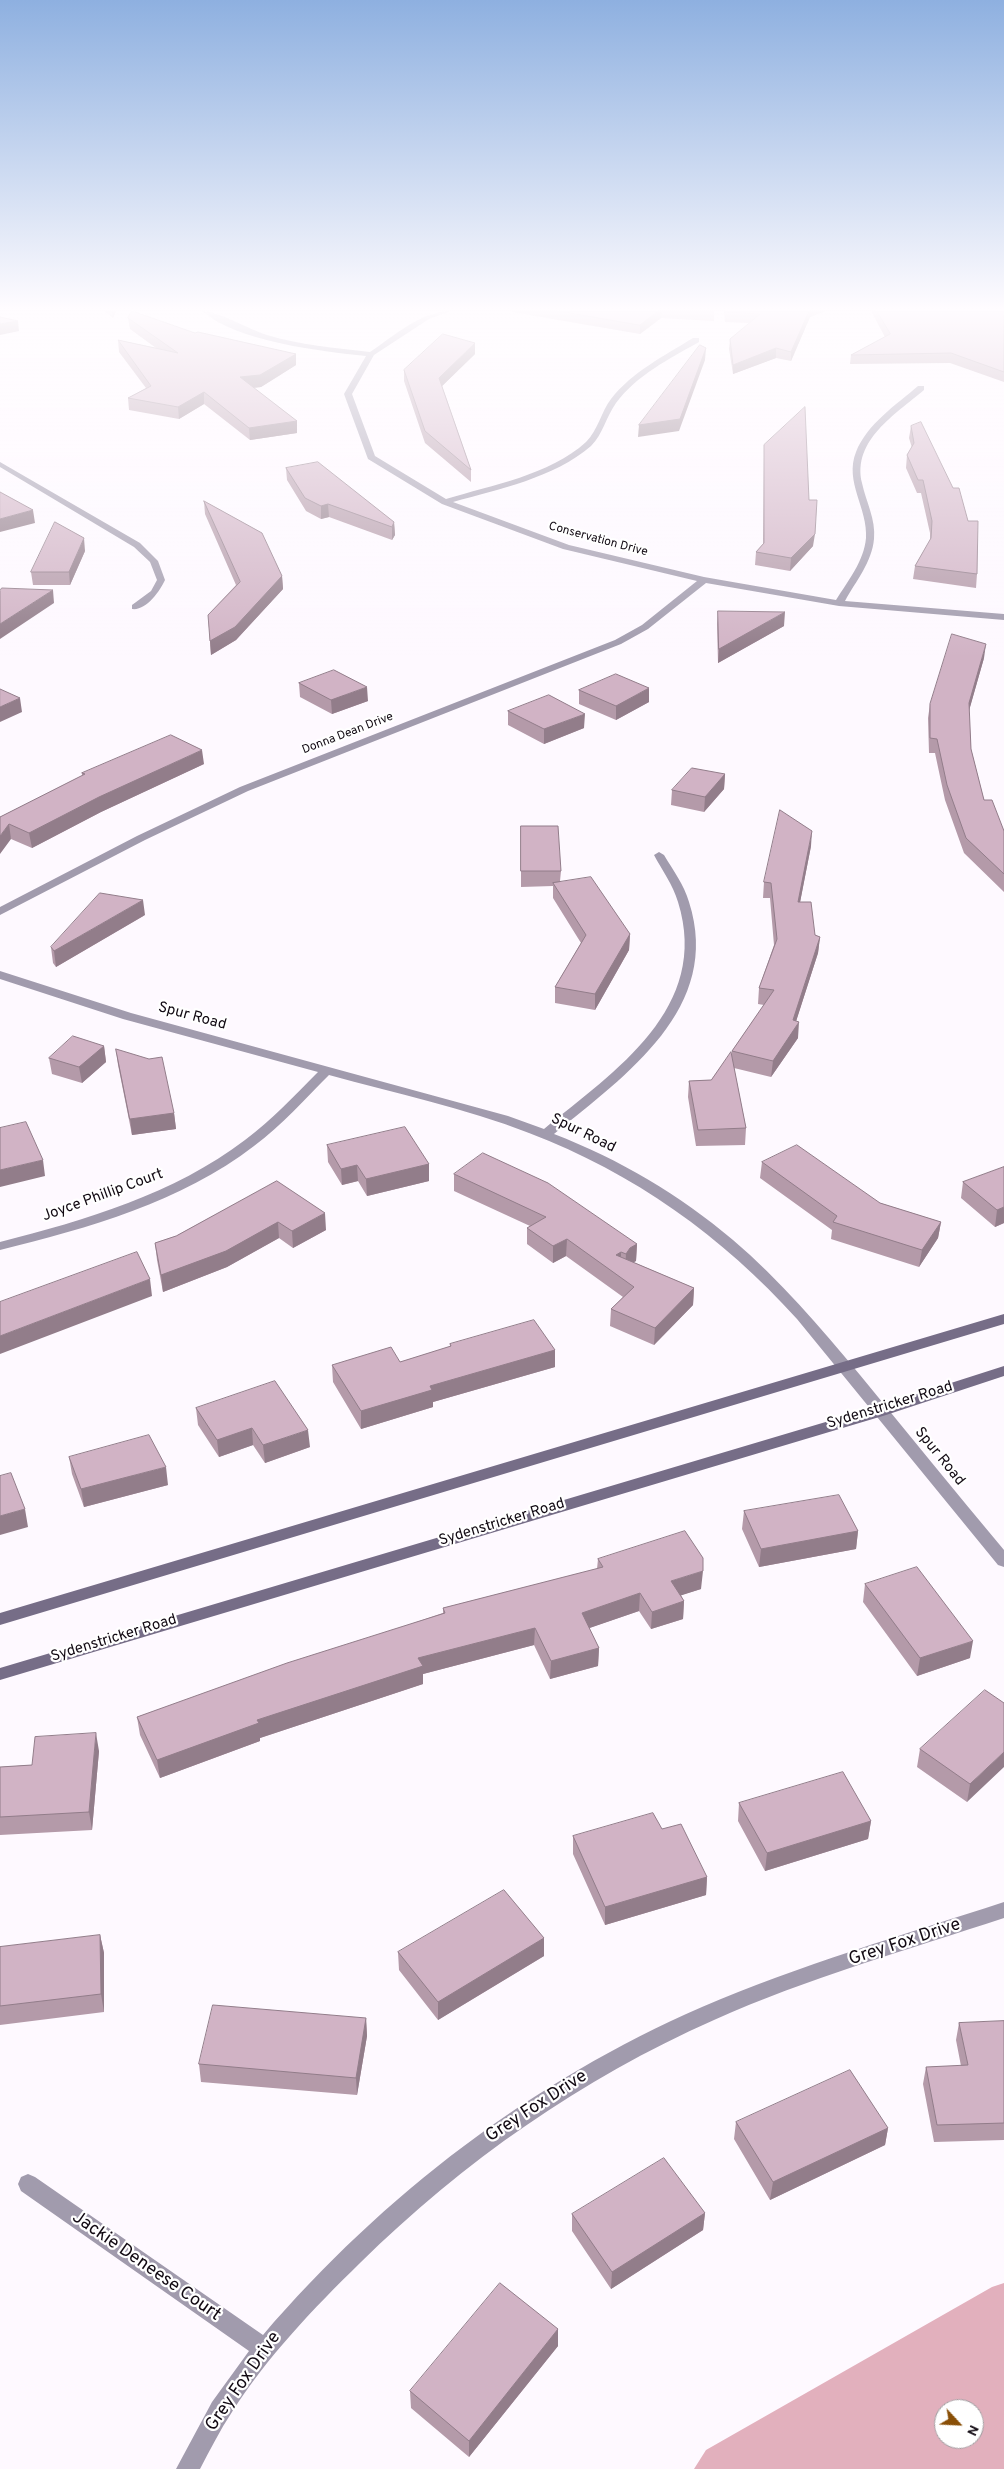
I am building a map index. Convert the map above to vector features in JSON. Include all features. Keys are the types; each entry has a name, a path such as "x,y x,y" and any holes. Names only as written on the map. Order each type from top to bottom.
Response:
{"main road":[{"path":"0,1619 1004,1319"},
{"name":"Sydenstricker Road","path":"0,1674 880,1410 1004,1371"}],"street":[{"name":"Conservation Drive","path":"360,426 371,457 445,502 566,546 704,580 839,602 1004,617"},
{"path":"445,502 534,473 577,452 596,435 600,426"},
{"path":"839,602 863,561 870,538 869,516 855,477 855,464 859,452 879,426"},
{"path":"0,464 137,545 151,556 161,580 155,592 135,607"},
{"name":"Donna Dean Drive","path":"0,912 141,838 244,789 335,752 567,664 618,642 667,611 704,580"},
{"path":"547,1133 643,1051 671,1016 682,995 689,976 691,944 684,902 659,856"},
{"name":"Spur Road","path":"0,975 127,1016 415,1093 547,1133 660,1193 726,1241 763,1274 802,1316 1004,1561"},
{"name":"Joyce Phillip Court","path":"0,1246 72,1227 127,1208 194,1178 238,1152 266,1129 327,1070"},
{"name":"Grey Fox Drive","path":"187,2469 224,2404 264,2349 297,2310 379,2228 449,2167 544,2099 634,2048 710,2013 786,1982 1004,1910"},
{"name":"Jackie Deneese Court","path":"28,2184 264,2349"}],"shaded area":[{"path":"1004,2283 1004,2469 694,2469 706,2450 992,2287"}],"building":[{"path":"423,426 456,426 471,470 425,431"},
{"path":"784,426 806,426 809,500 817,500 815,534 791,558 756,552 764,543 764,445"},
{"path":"911,426 923,426 953,488 959,488 968,521 978,521 977,574 915,566 931,538 932,521 923,480 918,480 907,455 914,443"},
{"path":"318,462 394,522 392,527 328,504 321,506 305,498 286,468"},
{"path":"0,492 33,510 0,519"},
{"path":"204,501 262,533 282,576 235,627 210,641 208,615 240,582"},
{"path":"55,522 84,538 69,572 31,572"},
{"path":"2,588 53,590 0,624 0,591"},
{"path":"718,611 785,612 719,649"},
{"path":"952,634 986,644 969,703 971,749 984,800 992,800 1004,831 1004,874 966,838 947,785 937,739 930,738 930,704"},
{"path":"334,670 367,687 331,700 299,683"},
{"path":"616,674 649,688 616,706 579,690"},
{"path":"0,689 20,698 0,707"},
{"path":"549,695 585,714 544,729 508,711"},
{"path":"171,735 202,750 99,797 29,833 9,824 0,836 0,817 85,774 82,773"},
{"path":"692,768 725,774 705,797 672,790"},
{"path":"780,810 812,831 798,902 811,902 815,935 820,937 793,1020 799,1022 773,1061 732,1051 774,990 759,988 777,939 771,883 764,882"},
{"path":"521,826 558,826 561,871 521,871"},
{"path":"591,877 630,934 595,994 555,987 586,935 553,883"},
{"path":"100,893 143,900 54,951 51,947"},
{"path":"73,1036 104,1046 79,1067 49,1058"},
{"path":"116,1049 149,1059 162,1057 174,1113 130,1119"},
{"path":"731,1052 746,1128 698,1130 689,1081 711,1080"},
{"path":"26,1122 43,1160 0,1170 0,1128"},
{"path":"405,1127 429,1164 366,1179 357,1165 341,1169 327,1145"},
{"path":"797,1145 880,1203 941,1222 922,1250 833,1222 837,1216 762,1162"},
{"path":"483,1153 548,1183 637,1244 630,1248 626,1254 621,1252 616,1255 694,1288 655,1328 611,1309 634,1287 567,1239 553,1246 527,1228 546,1217 454,1174"},
{"path":"1004,1167 1004,1207 997,1210 963,1182"},
{"path":"277,1181 325,1213 292,1231 278,1222 226,1251 161,1275 155,1243 176,1236"},
{"path":"137,1252 150,1279 0,1336 0,1302"},
{"path":"534,1320 555,1350 430,1386 432,1390 361,1411 332,1365 391,1347 400,1362 451,1346 450,1344"},
{"path":"275,1381 308,1430 263,1445 252,1428 217,1440 196,1408"},
{"path":"149,1435 166,1467 81,1489 69,1457"},
{"path":"11,1473 25,1509 0,1516 0,1476"},
{"path":"839,1495 858,1531 761,1549 744,1511"},
{"path":"685,1531 703,1558 703,1571 671,1581 684,1601 652,1612 640,1593 582,1613 599,1648 551,1661 535,1628 418,1658 423,1666 257,1720 259,1723 157,1760 137,1717 287,1663 445,1613 443,1608 603,1567 598,1559"},
{"path":"917,1567 973,1641 920,1658 865,1584"},
{"path":"985,1690 1004,1703 1004,1752 970,1784 920,1749"},
{"path":"96,1733 89,1812 0,1817 0,1767 32,1765 35,1737"},
{"path":"843,1772 871,1821 767,1853 739,1803"},
{"path":"653,1813 662,1829 681,1824 707,1877 605,1907 573,1836"},
{"path":"504,1890 544,1938 438,2002 398,1952"},
{"path":"100,1935 101,1994 0,2006 0,1947"},
{"path":"213,2005 366,2018 356,2078 199,2064"},
{"path":"1004,2021 1004,2123 937,2125 926,2067 968,2065 959,2023"},
{"path":"850,2070 888,2128 773,2182 736,2122"},
{"path":"664,2158 705,2213 612,2272 572,2214"},
{"path":"500,2283 558,2329 469,2441 410,2391"}]}
